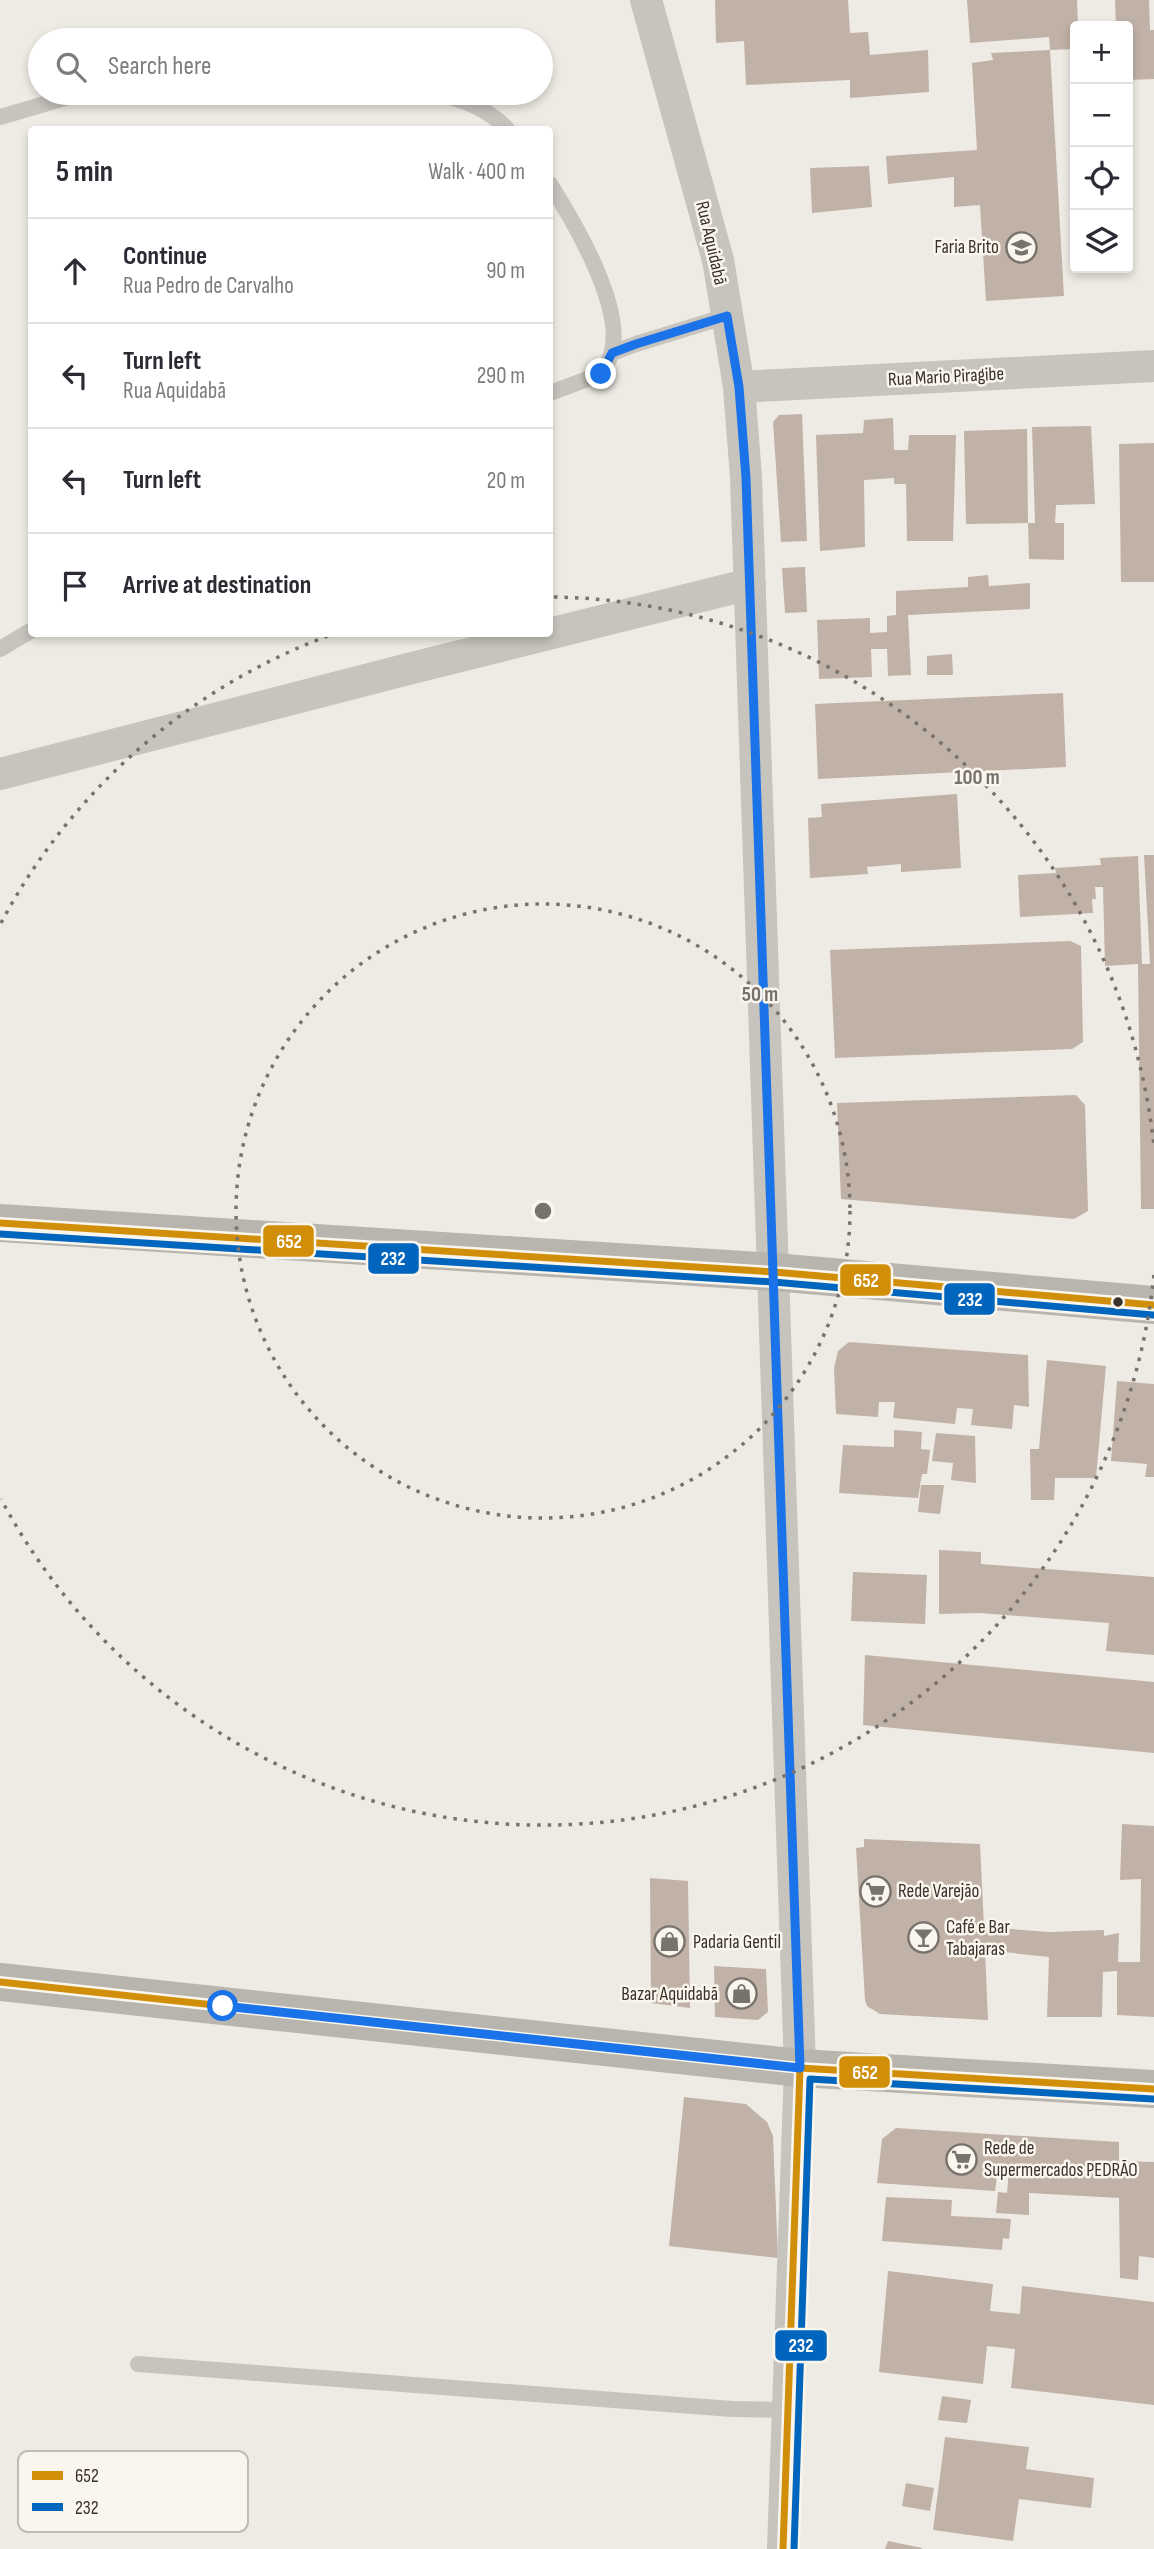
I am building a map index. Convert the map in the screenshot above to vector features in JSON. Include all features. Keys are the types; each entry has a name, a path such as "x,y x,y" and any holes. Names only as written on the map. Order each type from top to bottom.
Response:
{"street":[{"name":"Rua Aquidabã","path":"646,0 718,260 739,387 746,478 800,2068 783,2549"},
{"name":"Rua Mario Piragibe","path":"739,387 1154,366"},
{"path":"553,634 750,584"},
{"path":"0,774 541,637"},
{"path":"0,1223 774,1272 1154,1305"},
{"path":"0,1982 800,2068 1154,2089"}],"lane":[{"path":"0,117 41,105"},
{"path":"472,105 495,116 504,126"},
{"path":"553,189 574,223 597,272 613,320 612,353 601,374 553,392"},
{"path":"612,353 727,316"},
{"path":"0,649 28,632"},
{"path":"138,2364 732,2409 788,2410"}],"building":[{"path":"715,0 848,0 850,33 868,32 870,55 928,50 929,92 850,98 850,80 746,85 744,41 716,43"},
{"path":"967,0 1077,0 1078,21 1070,21 1070,49 1050,50 1049,37 970,43"},
{"path":"1115,0 1149,0 1150,30 1154,30 1154,79 1133,80 1133,21 1116,21"},
{"path":"1050,50 1064,296 986,301 980,205 954,207 954,177 888,184 886,156 977,150 972,63 993,60 991,53"},
{"path":"869,166 872,207 812,213 810,168"},
{"path":"802,414 807,541 781,542 773,422 779,415"},
{"path":"893,418 894,450 908,450 909,435 956,435 953,541 907,541 906,484 894,484 894,478 864,480 865,547 820,551 816,435 863,433 864,420"},
{"path":"1091,426 1095,504 1056,505 1055,523 1064,523 1064,560 1029,559 1028,523 1035,523 1032,427"},
{"path":"1027,429 1028,523 966,524 964,431"},
{"path":"1154,443 1154,582 1121,582 1119,444"},
{"path":"805,567 807,612 785,613 782,568"},
{"path":"988,575 989,586 1030,583 1030,609 908,615 911,675 888,676 887,649 871,649 872,677 819,679 817,620 870,618 870,633 887,632 887,616 896,615 896,591 968,587 968,577"},
{"path":"952,654 953,675 927,675 927,656"},
{"path":"1063,693 1066,767 818,779 815,704"},
{"path":"957,794 961,868 901,872 901,864 867,867 868,874 810,878 808,818 822,817 821,804"},
{"path":"1144,855 1154,855 1154,1209 1141,1209 1138,964 1105,966 1103,887 1095,887 1093,913 1020,917 1018,875 1056,873 1055,868 1101,865 1100,858 1138,856 1142,964 1150,964"},
{"path":"1070,941 1081,946 1083,1042 1072,1049 835,1058 830,950"},
{"path":"1076,1095 1085,1105 1088,1211 1074,1219 841,1199 837,1103"},
{"path":"849,1342 1028,1355 1029,1407 1014,1405 1012,1429 971,1425 973,1409 957,1408 955,1424 893,1418 895,1402 879,1402 878,1417 836,1414 834,1368 838,1351"},
{"path":"1047,1360 1106,1366 1096,1478 1055,1478 1054,1500 1031,1500 1030,1449 1039,1449"},
{"path":"1117,1381 1154,1384 1154,1477 1145,1477 1147,1464 1111,1461"},
{"path":"894,1430 922,1432 921,1449 930,1450 927,1474 922,1474 918,1498 839,1493 843,1445 894,1447"},
{"path":"936,1433 975,1436 976,1483 951,1480 953,1463 932,1461"},
{"path":"921,1485 944,1485 940,1514 918,1512"},
{"path":"939,1550 981,1552 981,1564 1154,1577 1154,1655 1106,1651 1109,1623 980,1613 939,1614"},
{"path":"853,1572 927,1575 925,1624 851,1621"},
{"path":"865,1655 1154,1682 1154,1753 863,1725"},
{"name":"Café e Bar Tabajaras","path":"1122,1824 1154,1826 1154,2017 1117,2015 1117,1971 1103,1972 1102,2017 1047,2017 1049,1957 985,1950 988,2020 880,2014 867,2006 856,1848 864,1847 864,1839 980,1844 984,1927 1050,1932 1104,1930 1104,1936 1119,1933 1118,1962 1140,1962 1141,1879 1120,1880"},
{"name":"Padaria Gentil","path":"650,1878 688,1881 690,2008 651,2003"},
{"path":"714,1966 766,1969 768,2012 758,2020 715,2017"},
{"path":"684,2097 746,2104 767,2122 773,2136 778,2258 669,2246"},
{"path":"896,2128 1119,2142 1119,2161 1154,2162 1154,2258 1139,2256 1138,2280 1120,2278 1119,2198 1029,2193 1029,2215 996,2213 998,2192 1007,2193 1009,2170 998,2169 995,2191 877,2183 882,2139"},
{"path":"886,2197 952,2200 951,2216 1011,2219 1009,2239 1003,2238 1002,2250 882,2241"},
{"path":"888,2271 993,2284 990,2311 1020,2314 1022,2286 1154,2302 1154,2405 1011,2388 1015,2349 987,2346 983,2384 879,2372"},
{"path":"942,2396 971,2400 967,2423 938,2420"},
{"path":"945,2437 1029,2447 1026,2469 1094,2478 1091,2508 1019,2499 1013,2541 933,2530"},
{"path":"906,2483 934,2488 930,2511 902,2506"},
{"path":"888,2541 922,2548 922,2549 885,2549"}],"transit line":[{"name":"652","path":"0,1223 774,1272 1154,1305"},
{"name":"232","path":"0,1234 773,1282 1153,1315"},
{"name":"652","path":"0,1982 800,2068 1154,2089"},
{"name":"652","path":"783,2549 800,2068"},
{"name":"232","path":"794,2549 810,2079 1153,2099"}],"place":[{"name":"Faria Brito","path":"1022,247"},
{"name":"Rede Varejão","path":"875,1891"},
{"name":"Café e Bar Tabajaras","path":"923,1938"},
{"name":"Padaria Gentil","path":"670,1942"},
{"name":"Bazar Aquidabã","path":"741,1994"},
{"name":"Rede de Supermercados PEDRÃO","path":"961,2159"}],"route":[{"path":"223,2006 800,2068 746,478 739,387 727,316 612,353 601,374"}]}
